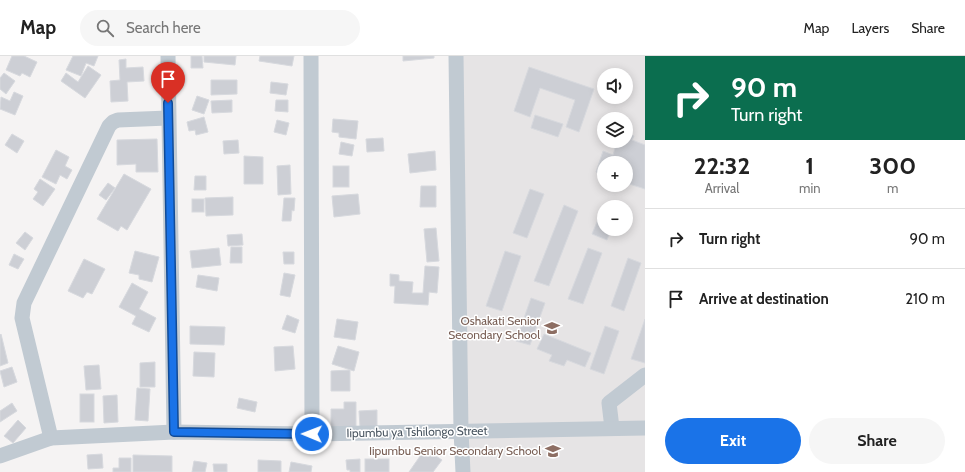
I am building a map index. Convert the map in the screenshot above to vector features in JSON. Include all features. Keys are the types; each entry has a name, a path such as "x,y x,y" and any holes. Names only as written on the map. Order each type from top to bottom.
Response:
{"street":[{"path":"168,56 174,432"},
{"path":"311,56 312,434"},
{"path":"456,56 461,431 463,472"},
{"path":"51,438 22,318 24,304 109,126 118,120 168,118"},
{"path":"612,428 609,403 645,375"},
{"name":"Iipumbu ya Tshilongo Street","path":"0,456 51,438 174,432 312,434 645,428"}],"shaded area":[{"name":"Oshakati Senior Secondary School","path":"456,56 645,56 645,472 463,472"}],"building":[{"path":"12,56 24,56 37,62 30,77 22,73 20,76 6,70"},
{"path":"73,56 98,56 94,66 86,63 81,76 66,70"},
{"path":"191,56 202,56 203,68 191,68"},
{"path":"204,56 236,56 235,65 204,62"},
{"path":"260,56 294,56 292,66 259,61"},
{"path":"403,56 434,56 434,58 403,61"},
{"path":"126,59 126,68 143,67 144,81 127,82 128,101 111,102 110,81 120,80 119,60"},
{"path":"88,66 101,75 85,98 61,81 66,73 78,82"},
{"path":"529,67 594,89 579,132 566,127 575,100 540,88 530,117 514,111"},
{"path":"4,73 15,81 6,94 0,89 0,78"},
{"path":"211,80 237,80 237,94 211,95"},
{"path":"271,82 288,84 286,95 270,93"},
{"path":"14,92 23,96 15,115 0,109 1,97 10,101"},
{"path":"197,96 209,100 204,114 192,110"},
{"path":"232,100 232,112 212,113 211,101"},
{"path":"276,100 288,100 288,112 275,111"},
{"path":"535,115 563,124 558,137 531,128"},
{"path":"204,117 208,132 196,135 195,130 189,131 187,122"},
{"path":"333,119 358,121 356,139 339,137 339,133 332,132"},
{"path":"277,120 289,123 286,135 274,132"},
{"path":"12,134 24,141 17,153 5,145"},
{"path":"383,138 384,151 367,152 366,139"},
{"path":"157,139 158,172 136,172 136,164 117,165 117,140"},
{"path":"238,140 239,153 224,154 223,141"},
{"path":"633,140 645,145 645,189 633,185 633,156 601,156 603,151 613,155 615,148 633,148"},
{"path":"341,142 354,145 352,156 339,154"},
{"path":"56,150 69,157 65,166 72,170 67,179 60,175 56,184 42,177"},
{"path":"435,151 436,170 410,173 408,154"},
{"path":"244,156 263,157 263,184 244,184"},
{"path":"290,165 291,194 278,195 277,166"},
{"path":"333,166 349,166 349,187 333,187"},
{"path":"124,174 151,189 127,230 121,226 118,231 97,219"},
{"path":"195,176 206,176 206,190 194,190"},
{"path":"40,179 55,189 43,206 33,199 38,192 34,189"},
{"path":"108,183 115,188 106,200 99,195"},
{"path":"421,186 436,186 436,207 420,207"},
{"path":"530,189 544,194 527,238 513,233"},
{"path":"358,194 360,214 334,217 332,196"},
{"path":"233,197 233,215 206,216 205,198"},
{"path":"284,198 295,198 294,211 292,210 291,221 282,221"},
{"path":"192,199 204,199 204,212 192,212"},
{"path":"564,205 578,211 549,286 534,281"},
{"path":"597,222 597,236 592,234"},
{"path":"436,228 439,261 427,262 424,229"},
{"path":"25,232 33,238 25,250 16,243"},
{"path":"242,234 243,245 228,246 227,235"},
{"path":"597,236 608,236 607,240"},
{"path":"231,247 242,247 242,263 230,263"},
{"path":"219,248 221,265 192,268 190,251"},
{"path":"588,248 602,253 583,304 568,299"},
{"path":"135,251 159,257 152,282 139,279 139,275 129,273"},
{"path":"505,251 521,256 502,311 486,306"},
{"path":"283,252 294,252 294,264 284,264"},
{"path":"14,254 24,259 18,269 9,265"},
{"path":"628,258 641,263 624,311 611,306"},
{"path":"84,259 105,269 92,294 87,292 83,298 68,291"},
{"path":"425,266 439,267 437,293 429,292 428,305 394,303 395,286 390,286 390,274 399,275 399,281 413,282 412,293 423,293"},
{"path":"284,273 295,275 290,297 280,295"},
{"path":"198,275 219,278 217,291 196,287"},
{"path":"132,283 148,292 139,309 156,318 149,332 132,324 136,316 119,307"},
{"path":"531,298 545,303 530,345 516,341"},
{"path":"287,315 299,320 295,333 282,329"},
{"path":"337,319 358,322 355,340 334,337"},
{"path":"645,319 645,363 631,359"},
{"path":"190,326 225,327 224,345 190,344"},
{"path":"605,326 619,331 604,374 590,369"},
{"path":"1,334 8,363 0,366 0,335"},
{"path":"544,334 591,353 585,367 567,360 564,366 549,361 552,355 537,349"},
{"path":"293,346 295,369 275,371 274,347"},
{"path":"338,346 359,352 354,371 332,364"},
{"path":"194,352 215,353 214,377 193,376"},
{"path":"155,362 155,387 140,387 140,363"},
{"path":"99,365 101,389 86,390 84,366"},
{"path":"12,367 17,382 4,387 0,371"},
{"path":"350,370 350,391 331,391 331,371"},
{"path":"137,388 150,389 148,421 135,420"},
{"path":"80,394 94,394 94,422 80,422"},
{"path":"117,395 118,422 104,423 103,396"},
{"path":"239,398 257,402 255,412 237,408"},
{"path":"344,402 356,402 356,428 331,427 331,409 344,409"},
{"path":"12,403 17,411 0,422 0,411"},
{"path":"377,410 377,426 360,427 359,411"},
{"path":"18,420 26,428 13,443 4,436"},
{"path":"425,449 442,460 433,472 409,472"},
{"path":"102,454 103,468 88,469 87,455"},
{"path":"133,455 172,456 172,472 133,472"},
{"path":"119,458 131,458 131,472 113,472 113,468 119,468"},
{"path":"360,459 360,472 350,472 350,470 347,470 346,460"},
{"path":"365,459 389,459 389,472 365,472"},
{"path":"258,460 281,461 281,472 258,472"},
{"path":"194,461 207,463 205,472 192,472"},
{"path":"291,462 312,466 311,472 289,472"},
{"path":"213,464 227,464 227,472 214,472"}],"place":[{"name":"Oshakati Senior Secondary School","path":"552,328"},
{"name":"Iipumbu Senior Secondary School","path":"553,451"}],"route":[{"path":"168,103 174,432 312,434"}]}
